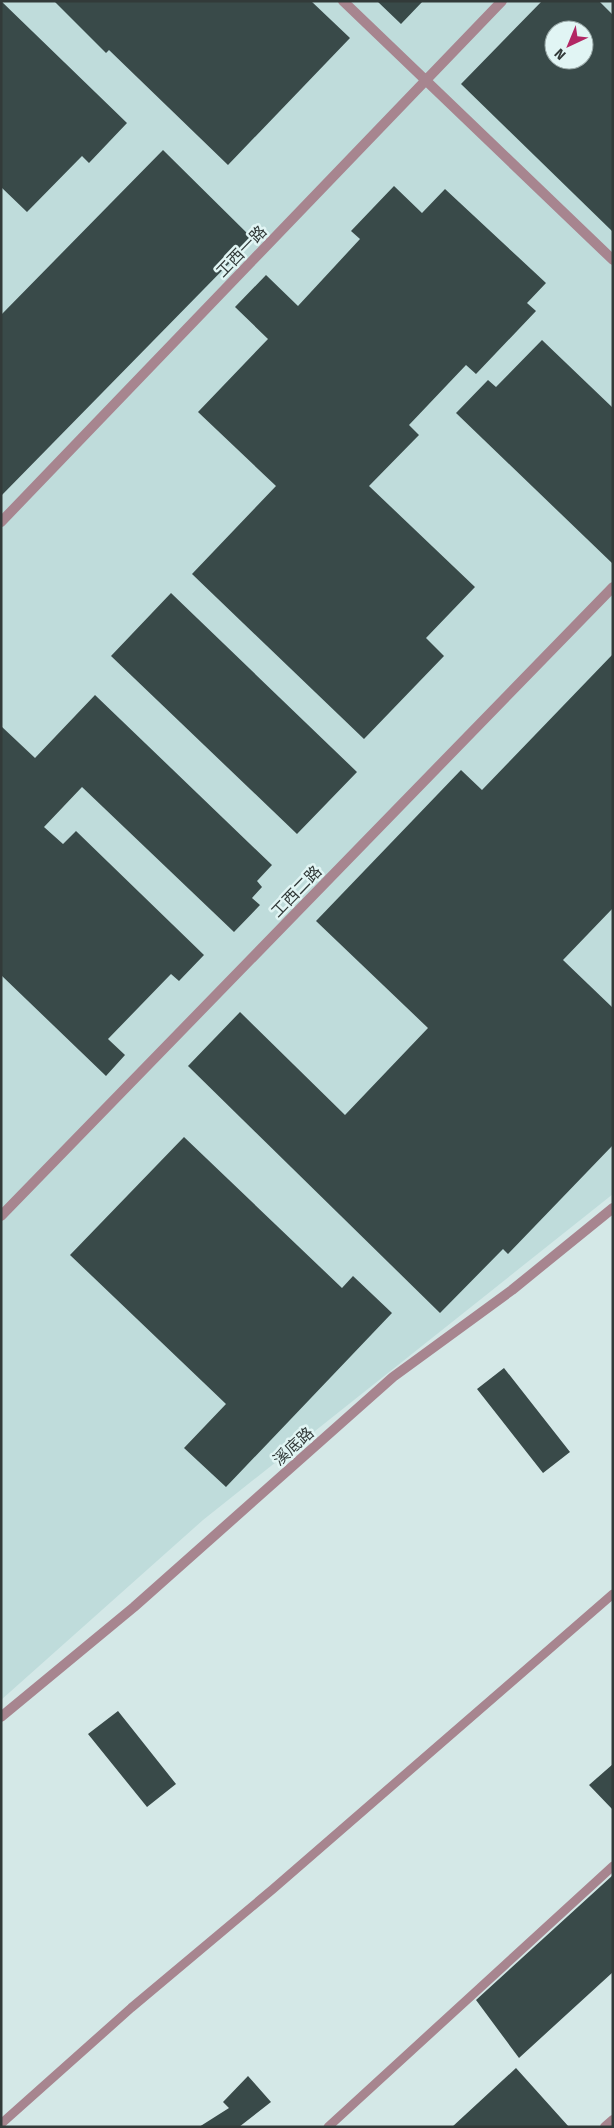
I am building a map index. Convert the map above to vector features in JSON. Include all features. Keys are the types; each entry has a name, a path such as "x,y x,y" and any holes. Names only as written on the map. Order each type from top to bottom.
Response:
{"street":[{"path":"343,1 613,260"},
{"name":"工西一路","path":"1,522 502,1"},
{"name":"工西二路","path":"1,1216 613,587"},
{"name":"溪底路","path":"1,1717 134,1607 392,1377 512,1290 613,1208"},
{"path":"606,2127 613,2120"}],"lane":[{"path":"1,2124 131,2008 273,1889 613,1594"},
{"path":"328,2127 613,1866"}],"shaded area":[{"path":"1,1 613,1 613,1194 203,1520 1,1700"}],"building":[{"path":"1,1 127,123 89,163 82,156 27,212 1,187"},
{"path":"54,1 311,1 350,38 228,165 109,50 106,53"},
{"path":"377,1 423,1 401,24"},
{"path":"542,1 599,1 613,15 613,232 461,84"},
{"path":"163,150 253,239 1,496 1,315"},
{"path":"394,186 422,213 445,189 546,283 527,303 536,311 476,374 466,365 409,425 419,435 369,486 475,587 426,638 444,656 364,739 192,574 276,486 198,412 268,339 235,307 266,275 298,306 360,239 351,231"},
{"path":"542,340 613,408 613,564 456,413 488,380 496,387"},
{"path":"171,593 357,772 297,834 111,656"},
{"path":"613,654 613,908 563,960 613,1008 613,1145 508,1254 503,1249 440,1313 188,1066 240,1012 345,1115 428,1028 316,921 461,770 482,790"},
{"path":"95,695 272,865 257,881 262,887 252,898 260,905 234,932 82,787 44,827 63,844 76,831 204,955 179,981 171,974 108,1039 125,1055 106,1076 1,975 1,726 35,758"},
{"path":"184,1137 342,1288 353,1276 392,1313 226,1487 184,1448 226,1404 70,1255"},
{"path":"504,1368 570,1452 543,1473 477,1389"},
{"path":"118,1711 176,1784 147,1807 88,1734"},
{"path":"613,1764 613,1810 589,1785"},
{"path":"613,1875 613,1972 519,2058 476,2000"},
{"path":"516,2068 569,2127 452,2127"},
{"path":"248,2076 271,2102 239,2127 199,2127 229,2108 223,2102"}]}
